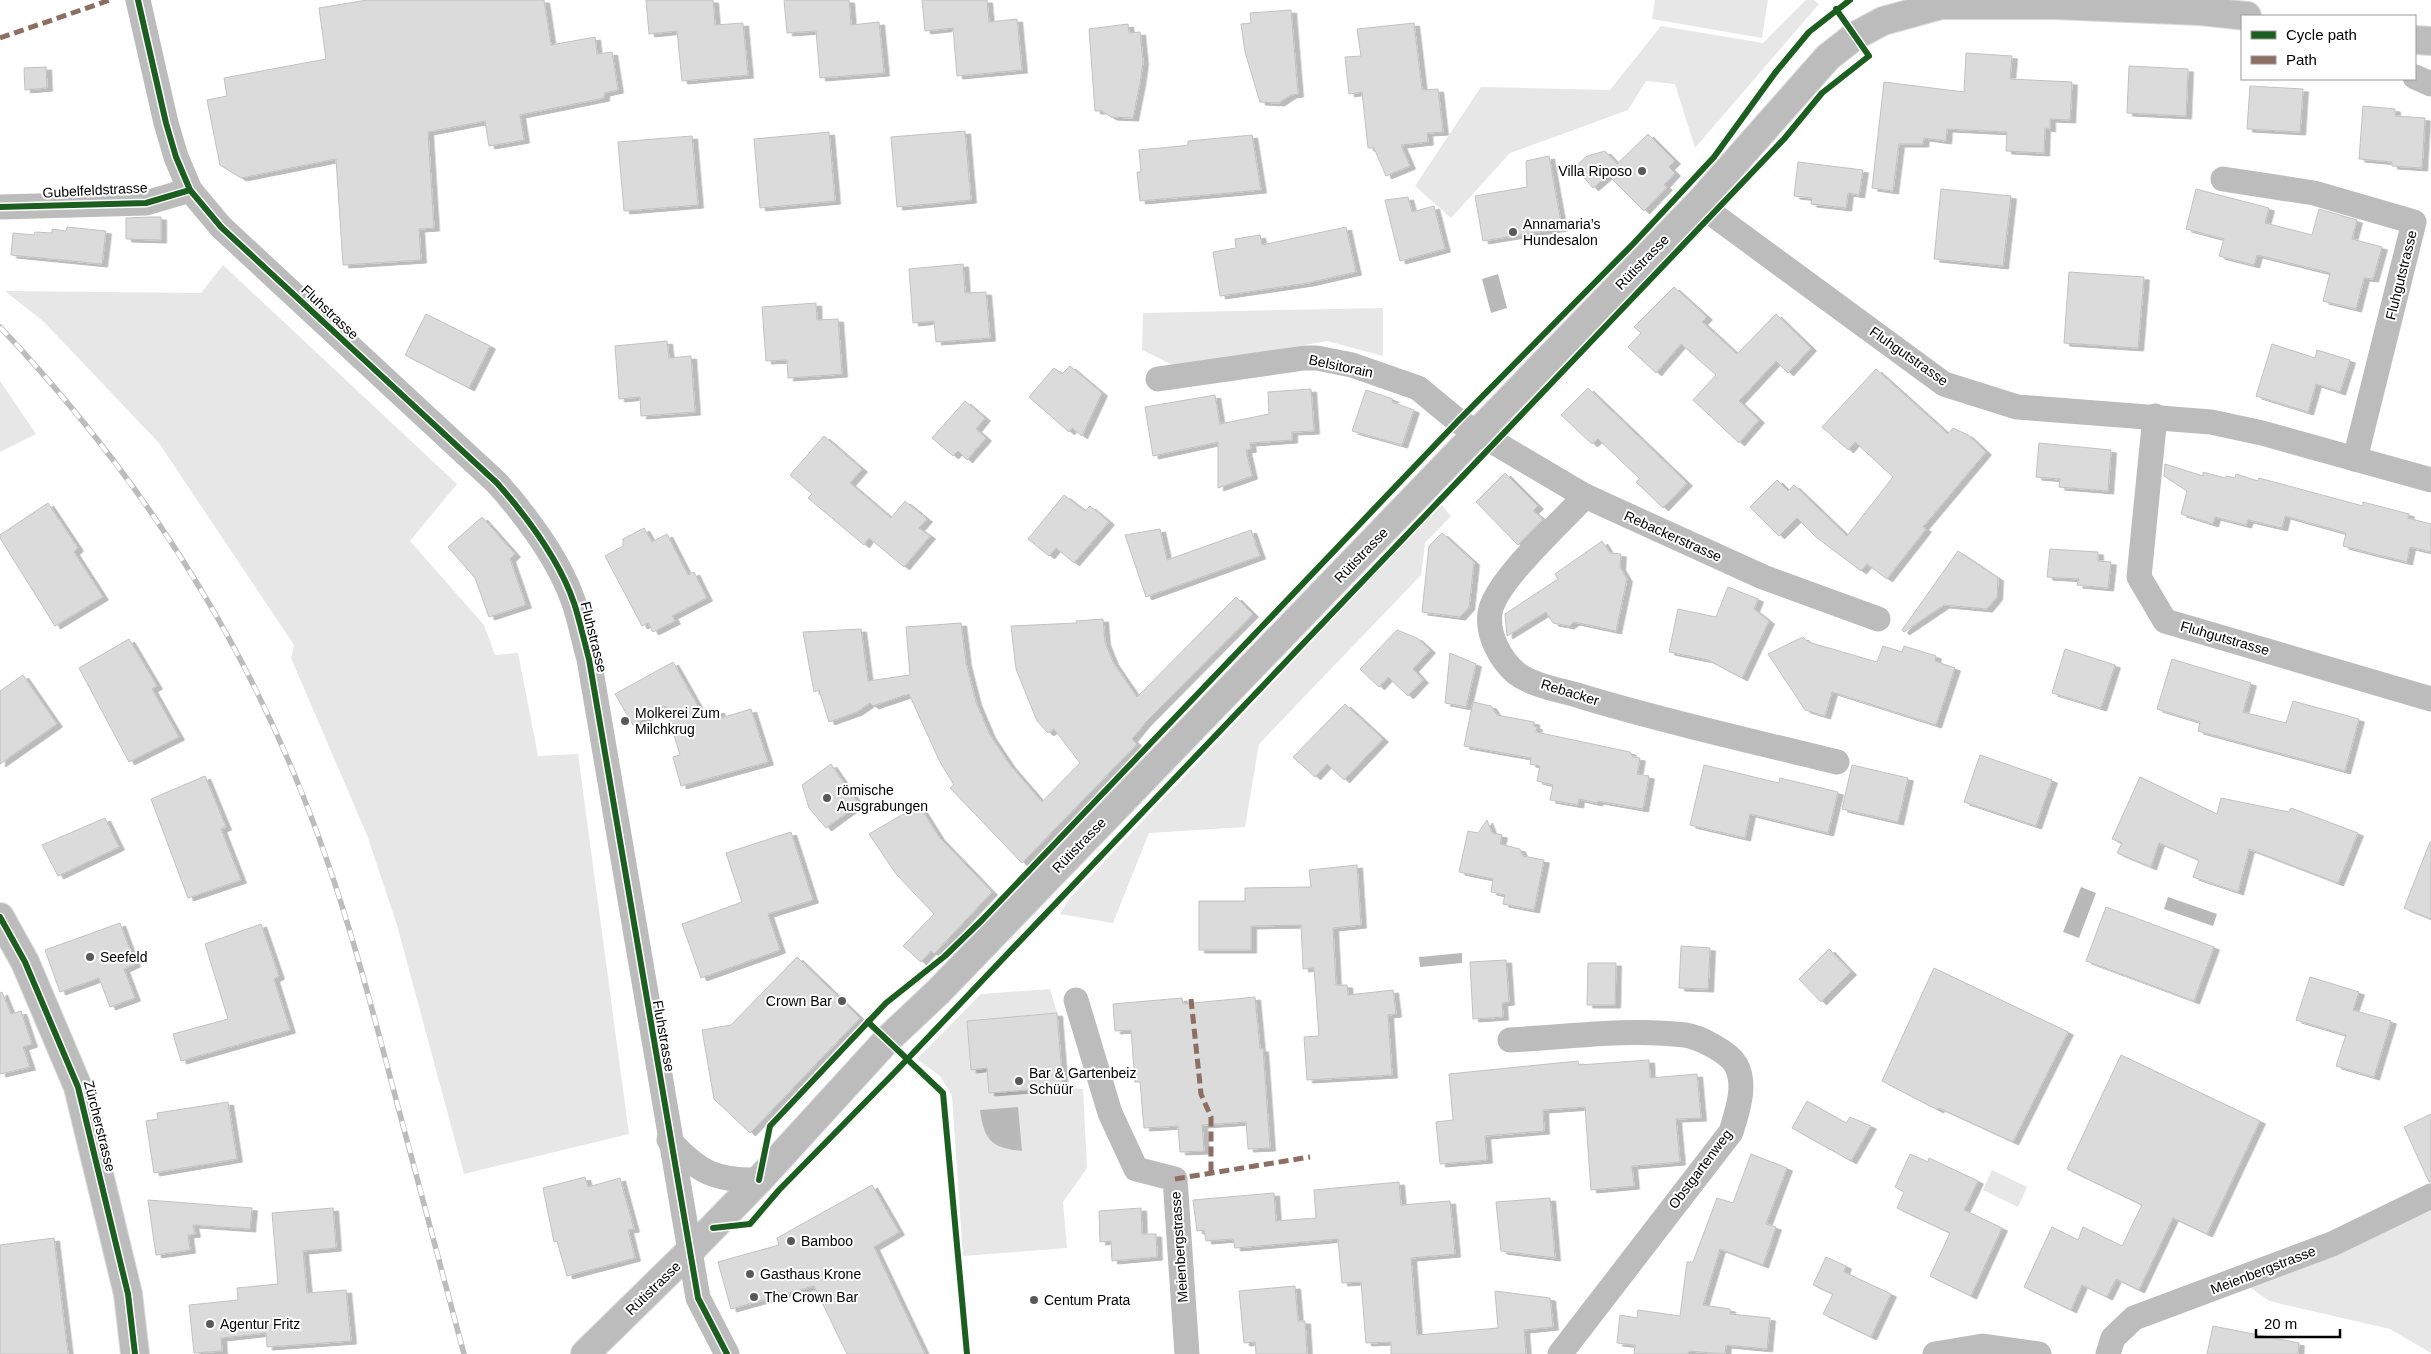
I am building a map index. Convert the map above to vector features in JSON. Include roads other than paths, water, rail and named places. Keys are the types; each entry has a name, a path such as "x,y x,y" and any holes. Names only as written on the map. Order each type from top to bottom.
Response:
{"main road":[{"name":"Rütistrasse","path":"585,1354 759,1180 887,1040 944,985 1700,202 1828,57 1855,36 1883,21 1941,5 1973,3 2200,11 2241,15"},
{"path":"2416,40 2431,41"},
{"name":"Zürcherstrasse","path":"0,917 25,962 78,1087 128,1294 136,1354"}],"street":[{"name":"Fluhstrasse","path":"138,0 166,123 176,157 190,190 221,227 497,483 525,515 554,563 574,602 589,659 688,1253 698,1298 727,1354"},
{"path":"2416,77 2431,84"},
{"name":"Fluhgutstrasse","path":"2223,179 2314,193 2414,222 2355,459"},
{"name":"Gubelfeldstrasse","path":"0,207 146,203 190,190"},
{"name":"Fluhgutstrasse","path":"1700,202 1711,213 1944,384 2016,407 2155,416 2211,422 2262,433 2431,480"},
{"name":"Belsitorain","path":"1158,380 1289,359 1318,358 1352,365 1418,388 1458,421 1478,433"},
{"name":"Fluhgutstrasse","path":"2155,416 2139,577 2165,620 2431,699"},
{"name":"Rebackerstrasse","path":"1478,433 1586,496 1763,577 1878,618"},
{"name":"Rebacker","path":"1586,496 1511,576 1494,601 1490,613 1492,637 1502,657 1517,674 1633,712 1838,762"},
{"name":"Meienbergstrasse","path":"1076,1000 1110,1113 1136,1169 1174,1179 1187,1354"},
{"name":"Obstgartenweg","path":"1510,1040 1647,1033 1687,1035 1716,1046 1736,1065 1741,1093 1730,1132 1560,1354"},
{"path":"669,1140 688,1161 709,1174 738,1180 759,1180"},
{"name":"Meienbergstrasse","path":"2108,1354 2113,1338 2134,1318 2332,1244 2431,1196"},
{"path":"1935,1354 1983,1346 2040,1354"}],"railway":[{"path":"0,327 46,377 89,430 131,484 170,540 206,598 270,718 312,818 350,933 464,1354"}],"place":[{"name":"Villa Riposo","path":"1642,171"},
{"name":"Annamaria’s Hundesalon","path":"1513,232"},
{"name":"Molkerei Zum Milchkrug","path":"625,721"},
{"name":"römische Ausgrabungen","path":"827,798"},
{"name":"Seefeld","path":"90,957"},
{"name":"Crown Bar","path":"842,1001"},
{"name":"Bar & Gartenbeiz Schüür","path":"1019,1081"},
{"name":"Bamboo","path":"791,1241"},
{"name":"Gasthaus Krone","path":"750,1274"},
{"name":"The Crown Bar","path":"754,1297"},
{"name":"Centum Prata","path":"1034,1300"},
{"name":"Agentur Fritz","path":"210,1324"}]}
